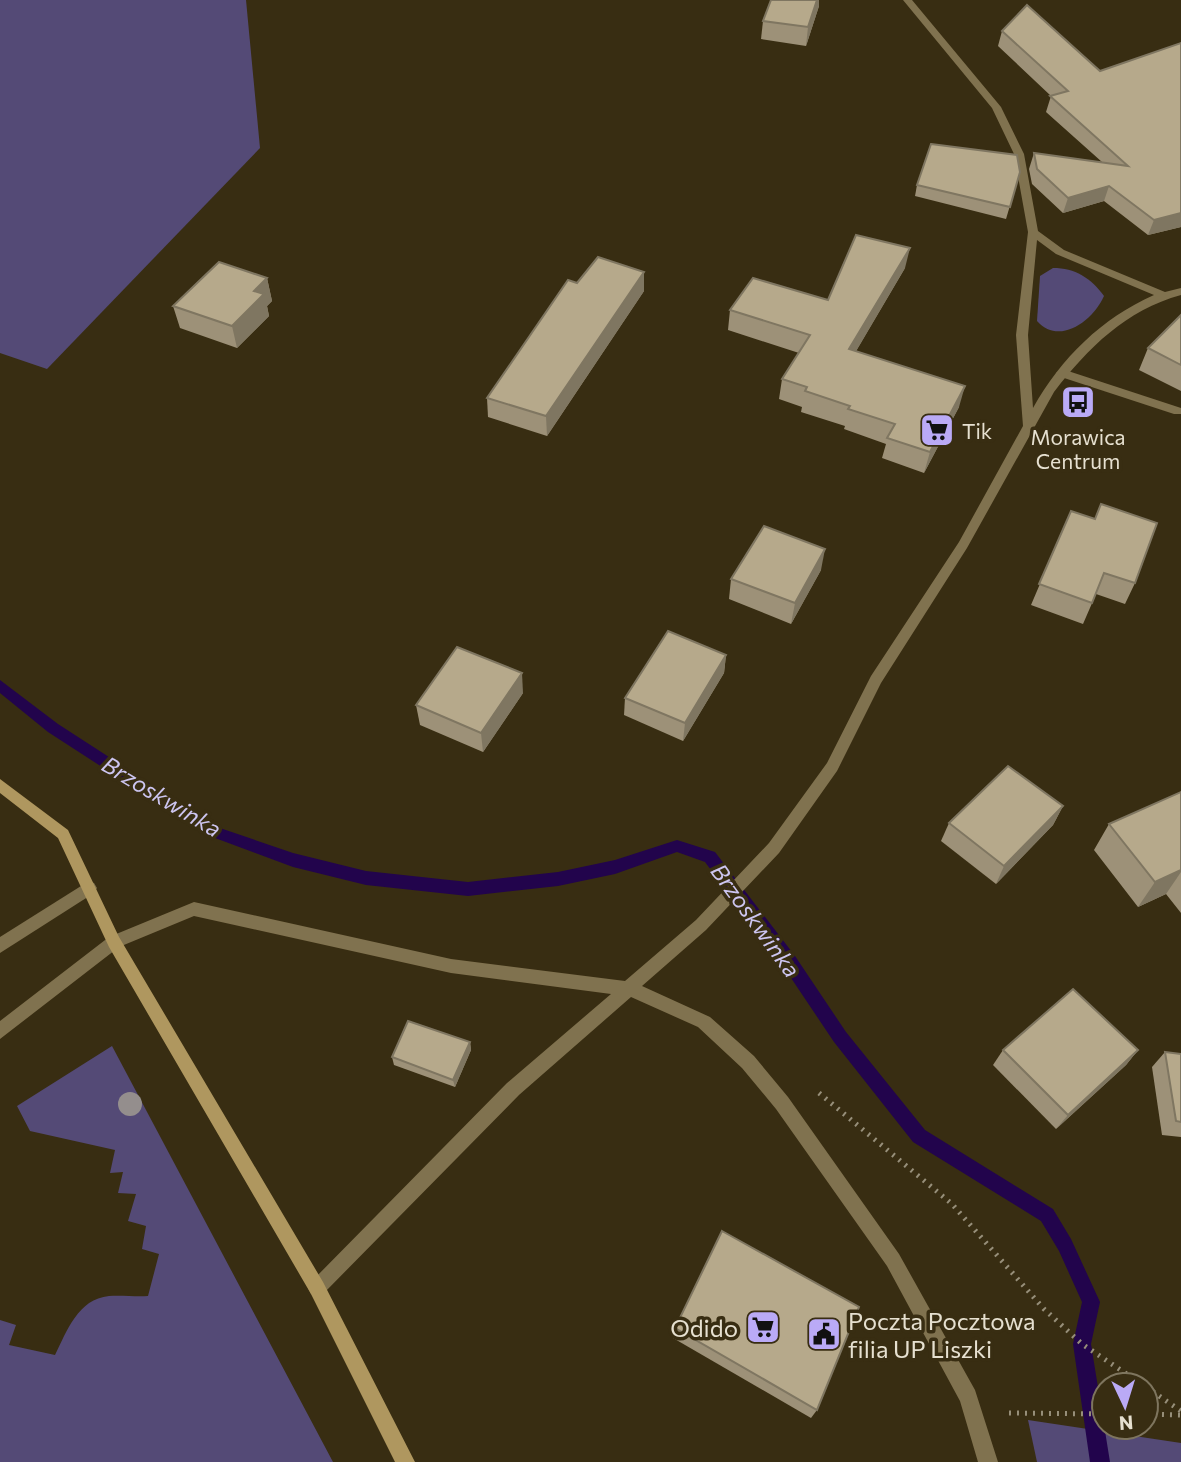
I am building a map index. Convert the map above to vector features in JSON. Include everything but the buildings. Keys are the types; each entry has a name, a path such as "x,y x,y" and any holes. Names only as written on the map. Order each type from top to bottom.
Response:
{"street":[{"path":"907,0 996,107 1019,154 1033,232 1022,335 1030,427"},
{"path":"1033,232 1059,252 1163,295"},
{"path":"317,1289 513,1089 631,989 701,925 774,848 832,768 876,680 963,545 1049,390 1062,373 1107,328 1130,309 1163,295 1181,291"},
{"path":"1062,373 1178,411"},
{"path":"0,785 63,834 114,942 317,1289 405,1462"},
{"path":"0,946 89,888"},
{"path":"0,1031 114,942 194,909 452,966 631,989 704,1022 748,1062 782,1103 893,1260 968,1397 988,1462"}],"path":[{"path":"816,1092 826,1097 952,1204 1044,1309 1082,1344 1122,1371"},
{"path":"1160,1398 1181,1413"},
{"path":"974,1412 1090,1414"},
{"path":"1160,1414 1181,1413"}],"shaded area":[{"path":"0,0 246,0 260,148 47,369 0,353"},
{"path":"1053,268 1082,275 1104,296 1092,314 1065,331 1046,328 1037,321 1040,276"},
{"path":"112,1046 333,1462 0,1462 0,1320 16,1325 9,1345 55,1355 69,1327 89,1303 109,1296 148,1296 159,1254 142,1249 146,1226 128,1221 136,1194 118,1193 123,1172 110,1173 115,1150 30,1131 17,1106"},
{"path":"1028,1420 1090,1429 1090,1441 1160,1440 1181,1443 1181,1462 1037,1462"}],"waterway":[{"name":"Brzoskwinka","path":"0,685 53,728 212,831 293,860 366,878 468,889 558,879 615,867 677,846 710,857 789,961 840,1037 919,1136 1047,1215 1065,1245 1091,1302 1082,1344 1100,1462"}],"place":[{"name":"Morawica Centrum","path":"1078,402"},
{"name":"Tik","path":"937,430"},
{"name":"Odido","path":"763,1327"},
{"name":"Poczta Pocztowa filia UP Liszki","path":"824,1334"}]}
